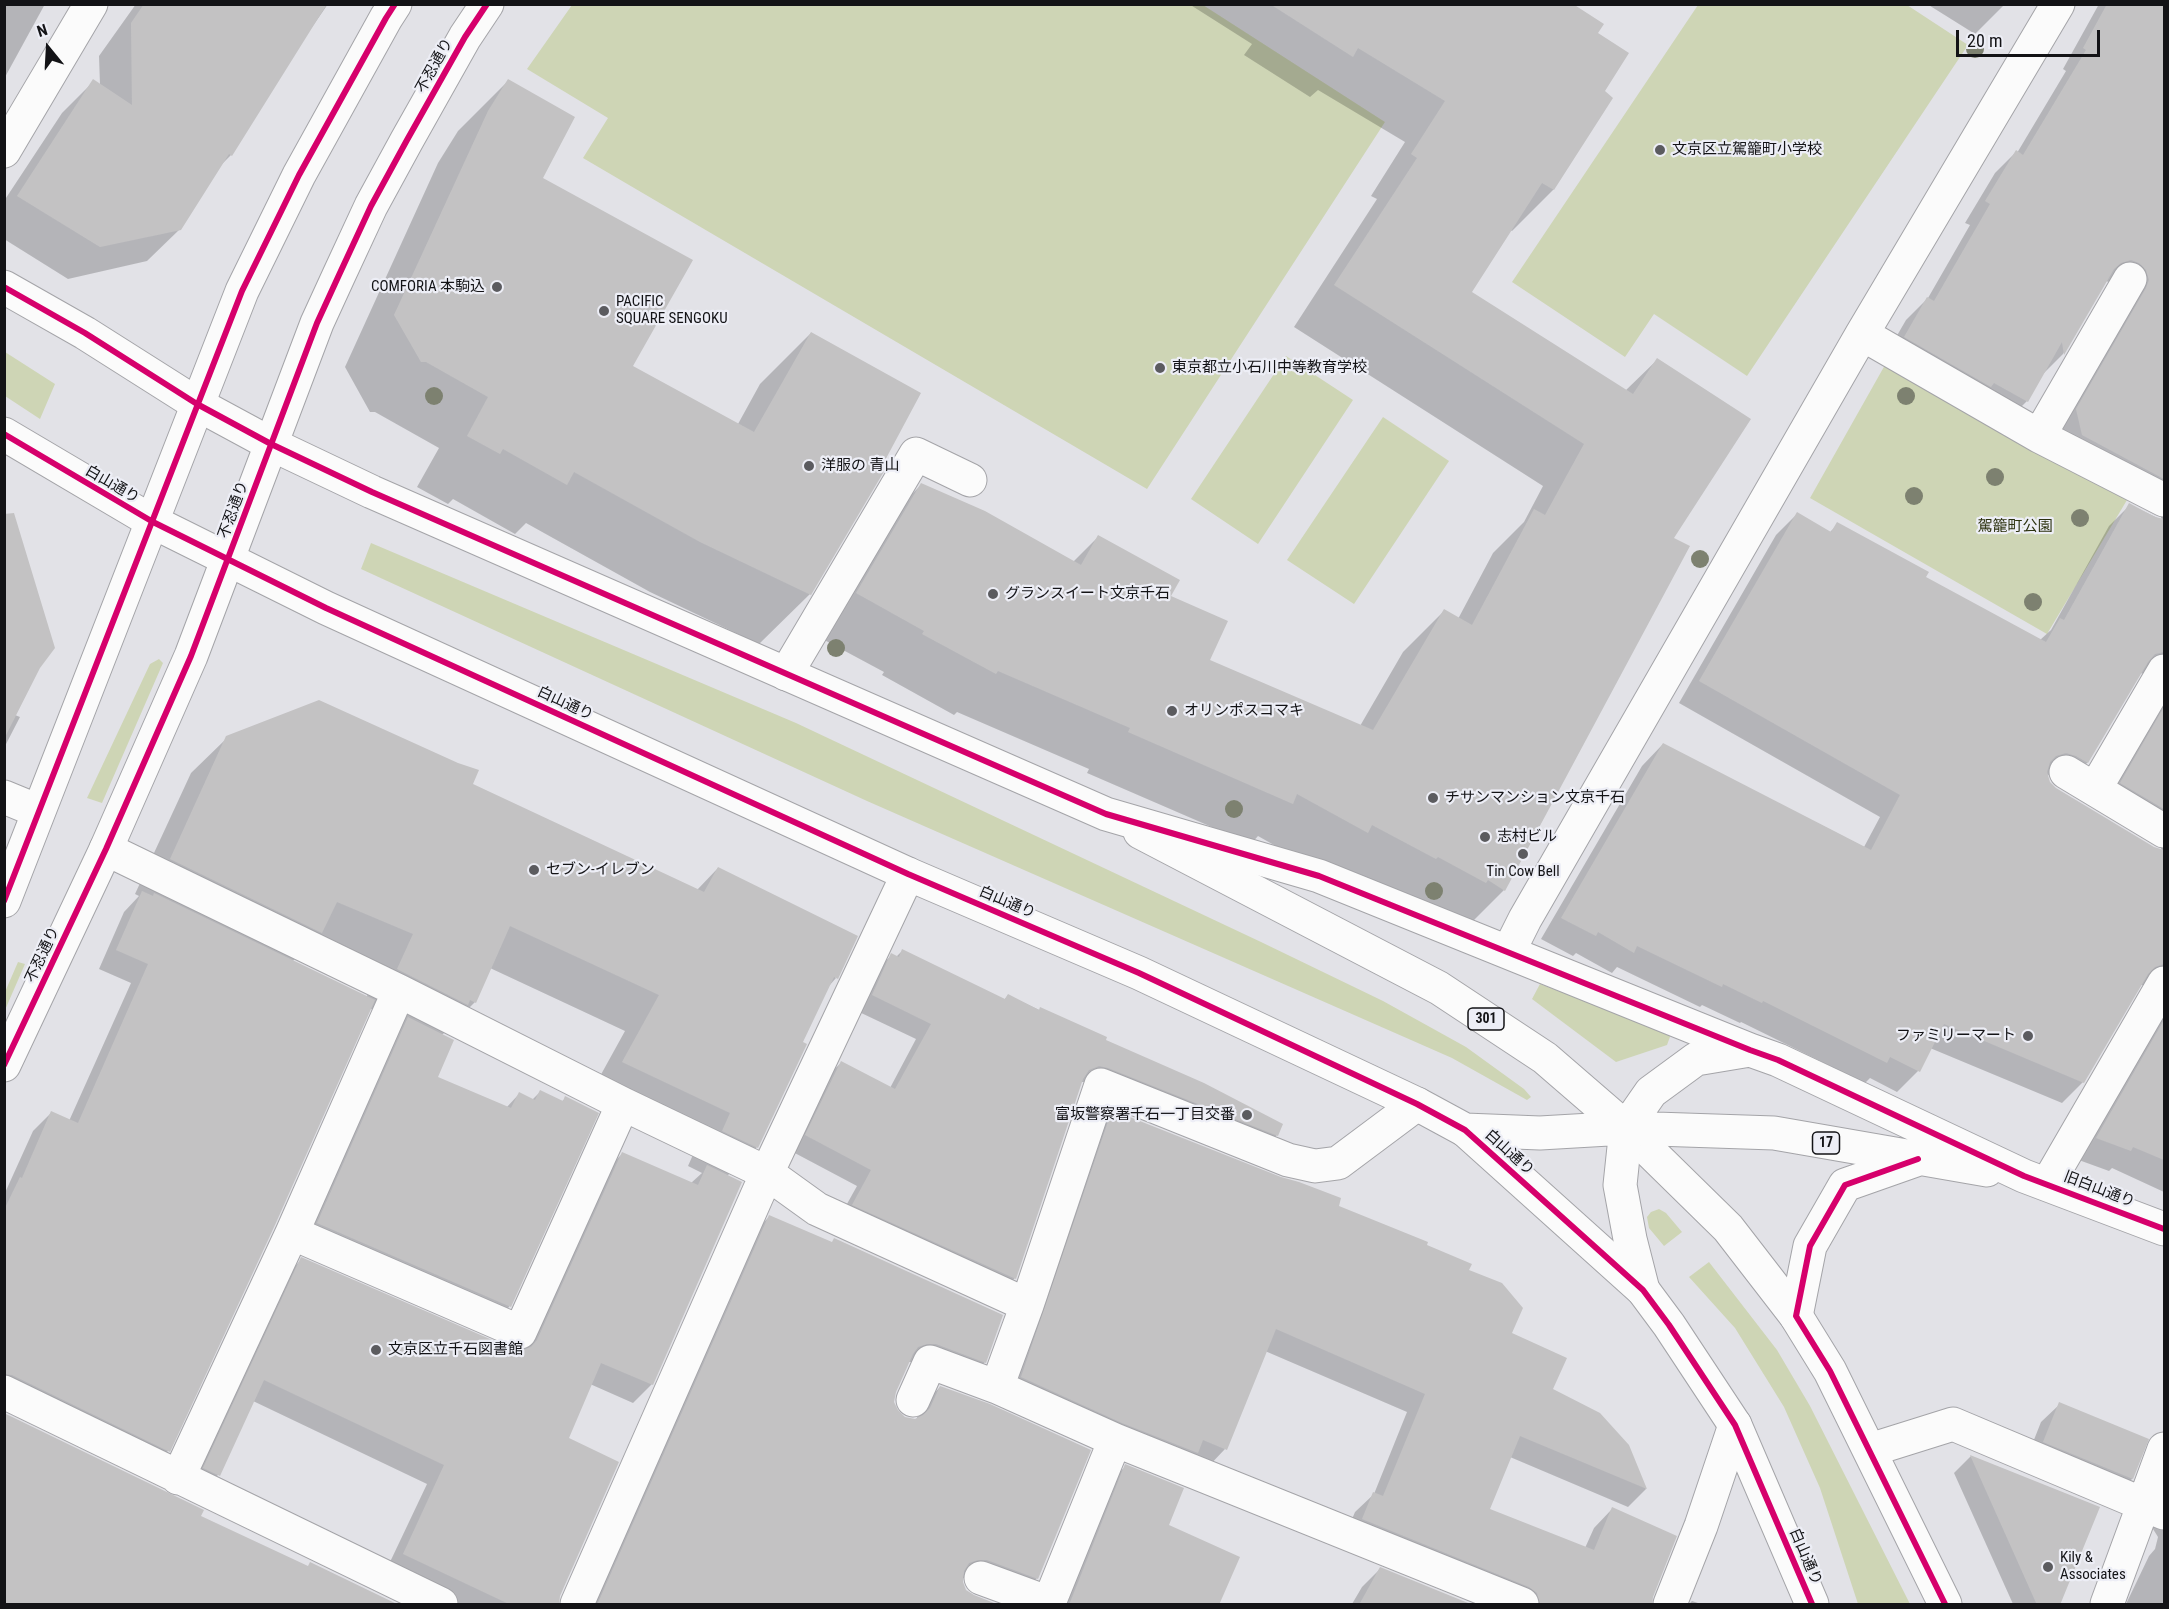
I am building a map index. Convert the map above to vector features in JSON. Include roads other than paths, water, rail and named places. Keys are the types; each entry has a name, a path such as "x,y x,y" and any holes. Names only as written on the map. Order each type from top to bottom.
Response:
{"main road":[{"path":"4,151 91,4"},
{"path":"4,901 242,291 299,175 395,4"},
{"name":"不忍通り","path":"4,1065 106,849 191,656 317,323 371,206 465,37 487,4"},
{"path":"1509,951 1525,919 1862,334 2058,4"},
{"path":"2040,436 2130,279"},
{"name":"17","path":"4,287 84,333 197,404 271,444 372,492 786,674 1106,814 1319,876 1509,951 1778,1060 2036,1180"},
{"path":"1862,334 2040,436 2164,500"},
{"name":"白山通り","path":"4,434 153,522 326,608 908,874 1139,973 1417,1104 1465,1130 1643,1290 1735,1425 1812,1605"},
{"path":"786,674 916,454 970,480"},
{"path":"2095,789 2164,671"},
{"path":"2066,772 2164,831"},
{"path":"4,797 38,811"},
{"name":"301","path":"1106,814 1439,988 1545,1058 1626,1128 1728,1228 1796,1316 1830,1371 1945,1605"},
{"path":"106,849 767,1173 817,1209 1027,1305"},
{"path":"577,1605 767,1173 908,874"},
{"path":"2036,1180 2164,983"},
{"path":"178,1478 292,1233 399,991"},
{"name":"17","path":"1643,1290 1620,1185 1626,1128 1651,1092 1696,1059 1750,1050"},
{"path":"997,1388 1101,1085 1288,1160 1315,1166 1338,1163 1417,1104"},
{"path":"292,1233 520,1332 623,1104"},
{"name":"17","path":"1465,1130 1540,1133 1626,1128 1774,1133 2036,1180"},
{"name":"17","path":"1796,1316 1810,1246 1845,1185 1918,1159"},
{"name":"旧白山通り","path":"2036,1180 2164,1229"},
{"path":"913,1401 930,1362 997,1388 1115,1440 1522,1605"},
{"path":"4,1392 441,1605"},
{"path":"1870,1450 1953,1424 2154,1508"},
{"path":"1670,1605 1701,1526 1735,1425"},
{"path":"981,1578 1049,1603 1115,1440"},
{"path":"2107,1605 2154,1508 2164,1449"}],"place":[{"name":"文京区立駕籠町小学校","path":"1660,150"},
{"name":"COMFORIA 本駒込","path":"497,287"},
{"name":"PACIFIC SQUARE SENGOKU","path":"604,311"},
{"name":"東京都立小石川中等教育学校","path":"1160,368"},
{"name":"洋服の 青山","path":"809,466"},
{"name":"グランスイート文京千石","path":"993,594"},
{"name":"オリンポスコマキ","path":"1172,711"},
{"name":"チサンマンション文京千石","path":"1433,798"},
{"name":"志村ビル","path":"1485,837"},
{"name":"Tin Cow Bell","path":"1523,854"},
{"name":"セブン-イレブン","path":"534,870"},
{"name":"ファミリーマート","path":"2028,1036"},
{"name":"富坂警察署千石一丁目交番","path":"1247,1115"},
{"name":"文京区立千石図書館","path":"376,1350"},
{"name":"Kily & Associates","path":"2048,1567"}],"park label":[{"name":"駕籠町公園","path":"2015,527"}]}
